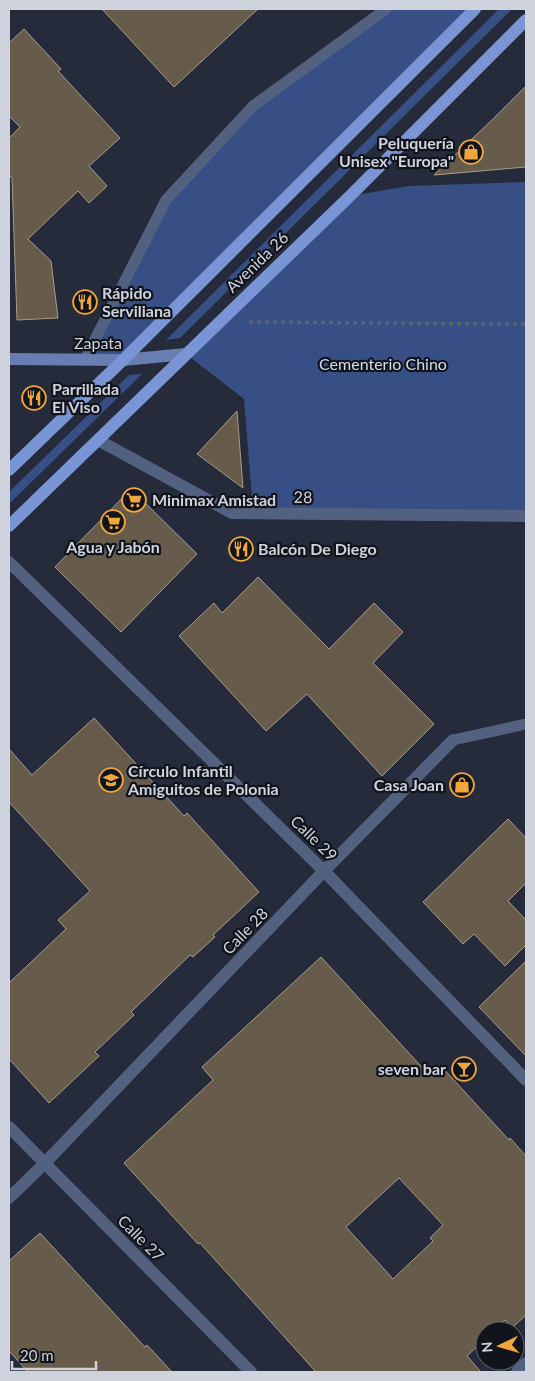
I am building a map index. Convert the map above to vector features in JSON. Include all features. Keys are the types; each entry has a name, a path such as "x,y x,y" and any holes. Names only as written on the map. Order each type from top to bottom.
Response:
{"main road":[{"name":"Avenida 26","path":"9,470 474,9"},
{"name":"Avenida 26","path":"9,526 350,196 526,20"},
{"name":"Zapata","path":"9,359 122,360 186,354"}],"street":[{"name":"28","path":"98,440 232,512 526,516"},
{"name":"Calle 29","path":"9,562 324,871 526,1080"},
{"name":"Calle 28","path":"9,1198 453,740"},
{"name":"Calle 27","path":"9,1127 251,1372"},
{"path":"517,1372 526,1363"}],"lane":[{"path":"85,359 166,200 253,106 386,9"},
{"name":"Calle 28","path":"453,740 526,724"}],"path":[{"path":"219,322 526,324"}],"green space":[{"path":"386,9 475,9 123,360 85,359 166,200 253,106"},
{"path":"499,9 512,9 180,338 166,340"},
{"name":"Cementerio Chino","path":"526,182 526,514 253,510 244,399 186,354 350,196 409,186"},
{"path":"142,374 9,504 9,492 129,375"}],"building":[{"path":"102,9 258,9 174,87"},
{"path":"24,29 61,69 58,71 120,138 89,166 107,186 89,203 78,191 28,239 51,261 58,318 17,320 12,178 9,175 9,138 20,127 9,116 9,43"},
{"path":"526,86 526,167 434,175 492,120"},
{"path":"237,411 243,488 197,454"},
{"path":"131,489 197,554 121,632 55,567"},
{"path":"258,577 329,649 374,603 403,632 373,663 434,724 382,776 307,694 266,731 179,636 214,603 222,613"},
{"path":"94,718 184,816 187,813 259,892 213,935 215,937 193,957 190,955 131,1012 134,1015 95,1052 99,1056 49,1103 9,1059 9,983 66,929 58,920 90,891 9,802 9,749 32,775"},
{"path":"508,819 526,838 526,883 508,901 526,920 526,945 505,966 474,934 463,944 423,902"},
{"path":"321,957 429,1075 440,1065 509,1140 510,1138 526,1156 526,1315 520,1321 475,1321 475,1348 467,1356 475,1365 475,1371 481,1372 316,1372 200,1243 198,1244 124,1163 213,1080 202,1067","holes":["399,1178 443,1225 430,1238 433,1241 393,1279 346,1227"]},
{"path":"526,961 526,1056 479,1007"},
{"path":"40,1233 145,1347 147,1345 172,1372 28,1372 9,1351 9,1261"}],"place":[{"name":"Peluquería Unisex \"Europa\"","path":"471,152"},
{"name":"Rápido Serviliana","path":"85,302"},
{"name":"Parrillada El Viso","path":"34,398"},
{"name":"Minimax Amistad","path":"134,500"},
{"name":"Agua y Jabón","path":"113,522"},
{"name":"Balcón De Diego","path":"241,549"},
{"name":"Círculo Infantil Amiguitos de Polonia","path":"111,780"},
{"name":"Casa Joan","path":"462,785"},
{"name":"seven bar","path":"464,1069"}]}
